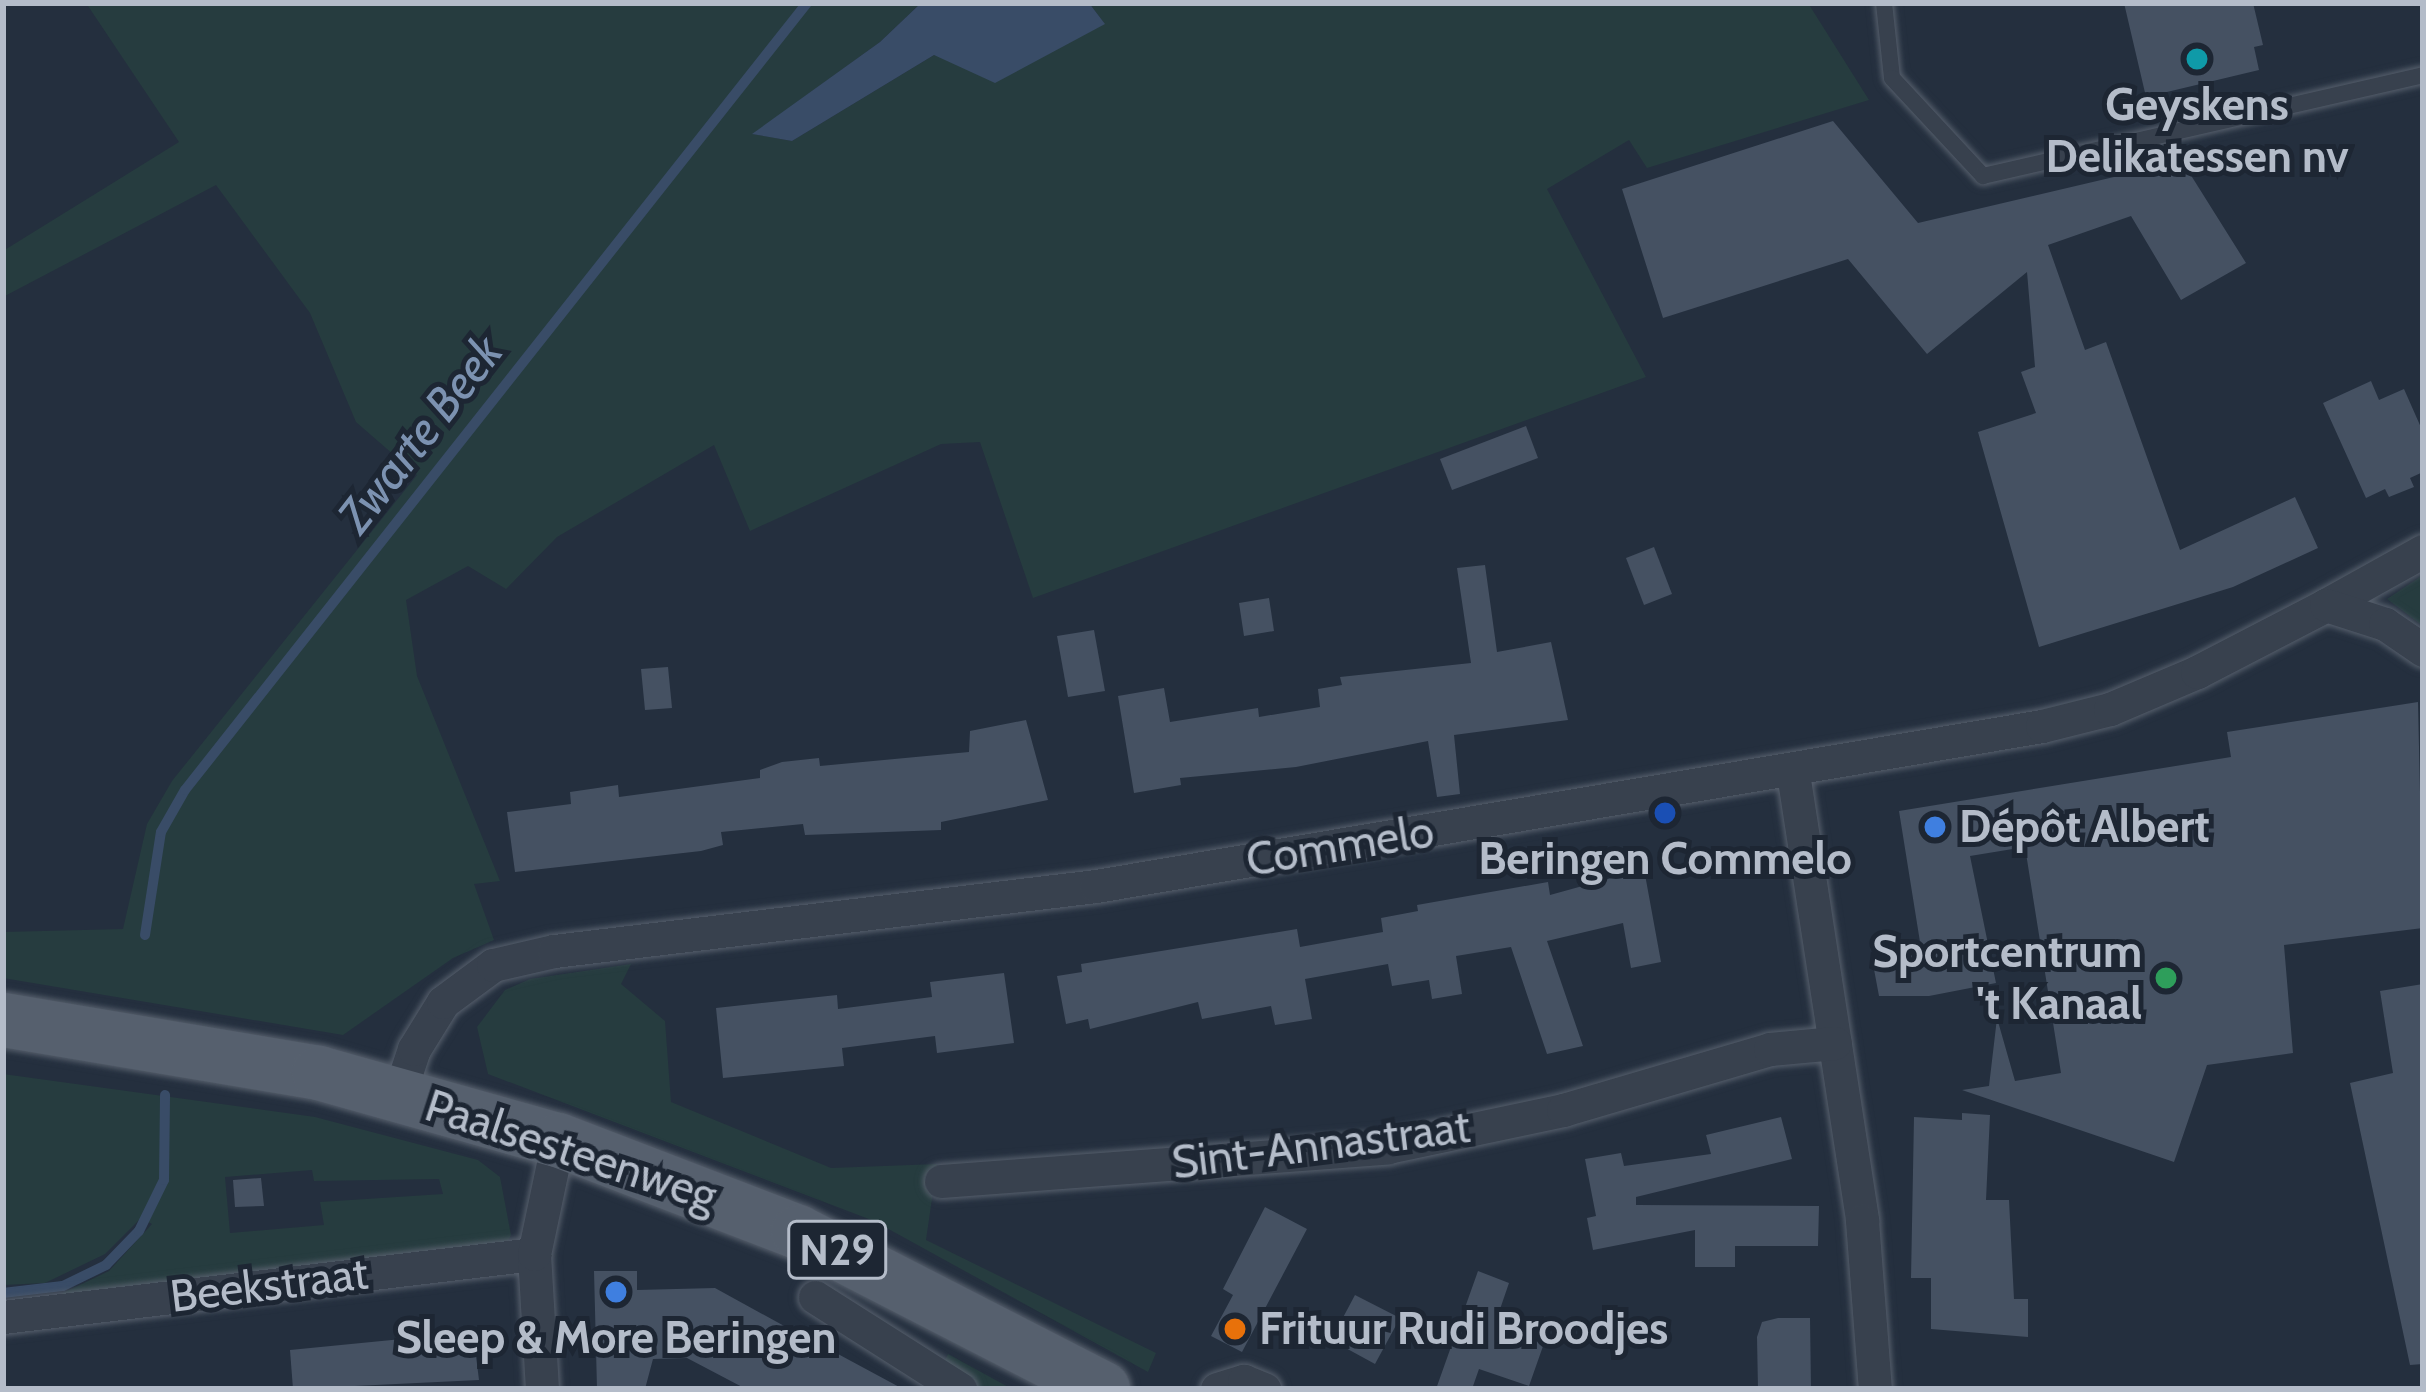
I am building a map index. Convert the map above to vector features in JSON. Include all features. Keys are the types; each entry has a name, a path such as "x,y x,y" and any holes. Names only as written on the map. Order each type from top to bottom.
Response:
{"main road":[{"name":"Paalsesteenweg","path":"3,1020 229,1054 399,1094 558,1140 798,1232 1103,1389"}],"street":[{"name":"Commelo","path":"399,1094 431,1015 493,965 1096,886 1792,773 2110,709 2326,605 2423,551"},
{"path":"2326,605 2385,624 2423,650"},
{"path":"1792,773 1862,1221 1875,1389"},
{"name":"Sint-Annastraat","path":"941,1181 1388,1147 1563,1109 1770,1049 1835,1043"},
{"path":"542,1389 534,1254 558,1140"},
{"name":"Beekstraat","path":"3,1317 534,1254"},
{"path":"815,1297 960,1389"},
{"path":"1217,1389 1244,1381 1264,1389"}],"lane":[{"path":"1884,3 1892,78 1983,176 2423,75"}],"green space":[{"path":"86,3 921,3 880,42 753,134 792,141 934,55 974,67 1104,23 1089,3 1808,3 1869,100 1647,168 1629,140 1547,189 1646,377 1033,598 980,442 941,444 750,531 714,445 557,537 506,589 468,566 406,600 417,676 500,881 474,884 494,940 453,958 343,1035 3,978 3,932 123,929 147,824 172,781 417,475 356,422 310,313 216,185 3,297 3,251 179,142"},
{"path":"2423,575 2423,626 2387,599"},
{"path":"631,964 621,984 665,1021 671,1102 831,1168 937,1164 926,1240 1156,1353 1148,1372 874,1221 488,1074 477,1027 505,990 530,979"},
{"path":"3,1074 315,1117 478,1160 500,1177 511,1235 507,1243 3,1306 59,1295 109,1271 152,1224 141,1218 105,1254 45,1283 3,1285","holes":["312,1170 314,1181 439,1179 443,1194 320,1202 324,1225 230,1233 225,1177"]},
{"path":"948,1354 1012,1389 981,1389 942,1366"}],"water":[{"path":"921,3 1089,3 1105,24 995,83 934,55 792,141 752,134 880,42"}],"building":[{"name":"Geyskens Delikatessen nv","path":"2124,3 2253,3 2263,45 2254,47 2259,70 2146,97"},
{"path":"1833,121 1918,223 2182,161 2246,263 2181,300 2131,216 2048,245 2085,350 2106,342 2180,550 2295,497 2318,548 2233,587 2039,647 1978,432 2036,413 2021,372 2035,367 2027,272 1927,354 1848,259 1663,318 1622,189"},
{"path":"2371,381 2379,400 2404,389 2423,432 2423,472 2410,478 2414,487 2389,497 2385,489 2366,498 2323,403"},
{"path":"1526,426 1538,458 1452,490 1440,459"},
{"path":"1654,547 1672,594 1644,605 1626,558"},
{"path":"1485,565 1497,652 1551,642 1568,720 1454,735 1460,794 1437,797 1428,741 1296,767 1180,778 1181,785 1134,793 1118,696 1164,688 1170,722 1258,708 1259,717 1320,707 1318,689 1342,685 1340,677 1471,663 1457,568"},
{"path":"1269,598 1274,631 1244,636 1239,603"},
{"path":"1094,630 1105,691 1068,697 1057,636"},
{"path":"668,667 672,708 645,710 641,669"},
{"name":"Sportcentrum 't Kanaal","path":"2418,702 2423,928 2284,945 2293,1053 2207,1065 2174,1162 1962,1090 1989,1086 1997,1018 2015,1081 2061,1073 2025,847 1970,856 1996,983 1929,996 1879,996 1873,964 1886,962 1883,947 1920,942 1899,811 2231,757 2227,732"},
{"path":"1026,720 1048,800 941,822 941,830 805,835 803,824 721,832 723,845 701,851 515,872 507,812 571,804 570,792 618,785 619,797 760,778 760,770 782,762 819,758 820,766 969,752 970,731"},
{"path":"1644,869 1661,962 1631,968 1623,923 1547,941 1583,1046 1547,1054 1511,947 1456,956 1462,994 1432,999 1429,980 1392,986 1388,964 1305,979 1312,1019 1275,1025 1271,1006 1202,1019 1198,1002 1090,1029 1088,1019 1066,1024 1057,976 1082,972 1081,964 1297,929 1300,947 1383,932 1381,918 1418,911 1417,905 1548,882 1550,895"},
{"path":"1004,973 1014,1043 937,1053 935,1036 842,1048 844,1066 723,1078 716,1008 837,995 838,1009 932,997 930,982"},
{"path":"2423,984 2423,1364 2410,1365 2350,1083 2393,1073 2380,991"},
{"path":"1962,1113 1990,1115 1986,1200 2009,1200 2014,1299 2028,1299 2028,1337 1931,1329 1931,1278 1911,1278 1914,1117 1962,1120"},
{"path":"1781,1117 1792,1159 1636,1197 1636,1205 1819,1206 1818,1246 1735,1246 1735,1267 1695,1267 1695,1230 1593,1250 1587,1218 1596,1216 1585,1159 1621,1153 1624,1166 1711,1154 1706,1135"},
{"path":"261,1178 264,1206 235,1207 233,1180"},
{"path":"1265,1207 1307,1229 1242,1352 1211,1336 1233,1295 1223,1289"},
{"path":"594,1271 637,1271 637,1290 715,1288 806,1338 828,1330 825,1347 903,1389 746,1389 687,1358 653,1359 645,1389 597,1389"},
{"path":"1478,1271 1509,1283 1498,1315 1548,1332 1529,1386 1479,1369 1472,1389 1436,1389"},
{"path":"1355,1295 1400,1318 1375,1364 1331,1340"},
{"path":"1810,1318 1811,1389 1758,1389 1757,1337 1762,1322"},
{"path":"473,1332 479,1380 293,1389 290,1350"}],"waterway":[{"name":"Zwarte Beek","path":"145,935 161,832 185,790 807,3"},
{"name":"Zwarte Beek","path":"3,1293 63,1286 106,1265 139,1231 164,1180 165,1095"}],"place":[{"name":"Geyskens Delikatessen nv","path":"2197,59"},
{"name":"Beringen Commelo","path":"1665,813"},
{"name":"Dépôt Albert","path":"1935,827"},
{"name":"Sportcentrum 't Kanaal","path":"2166,978"},
{"name":"Sleep & More Beringen","path":"616,1292"},
{"name":"Frituur Rudi Broodjes","path":"1235,1329"}]}
